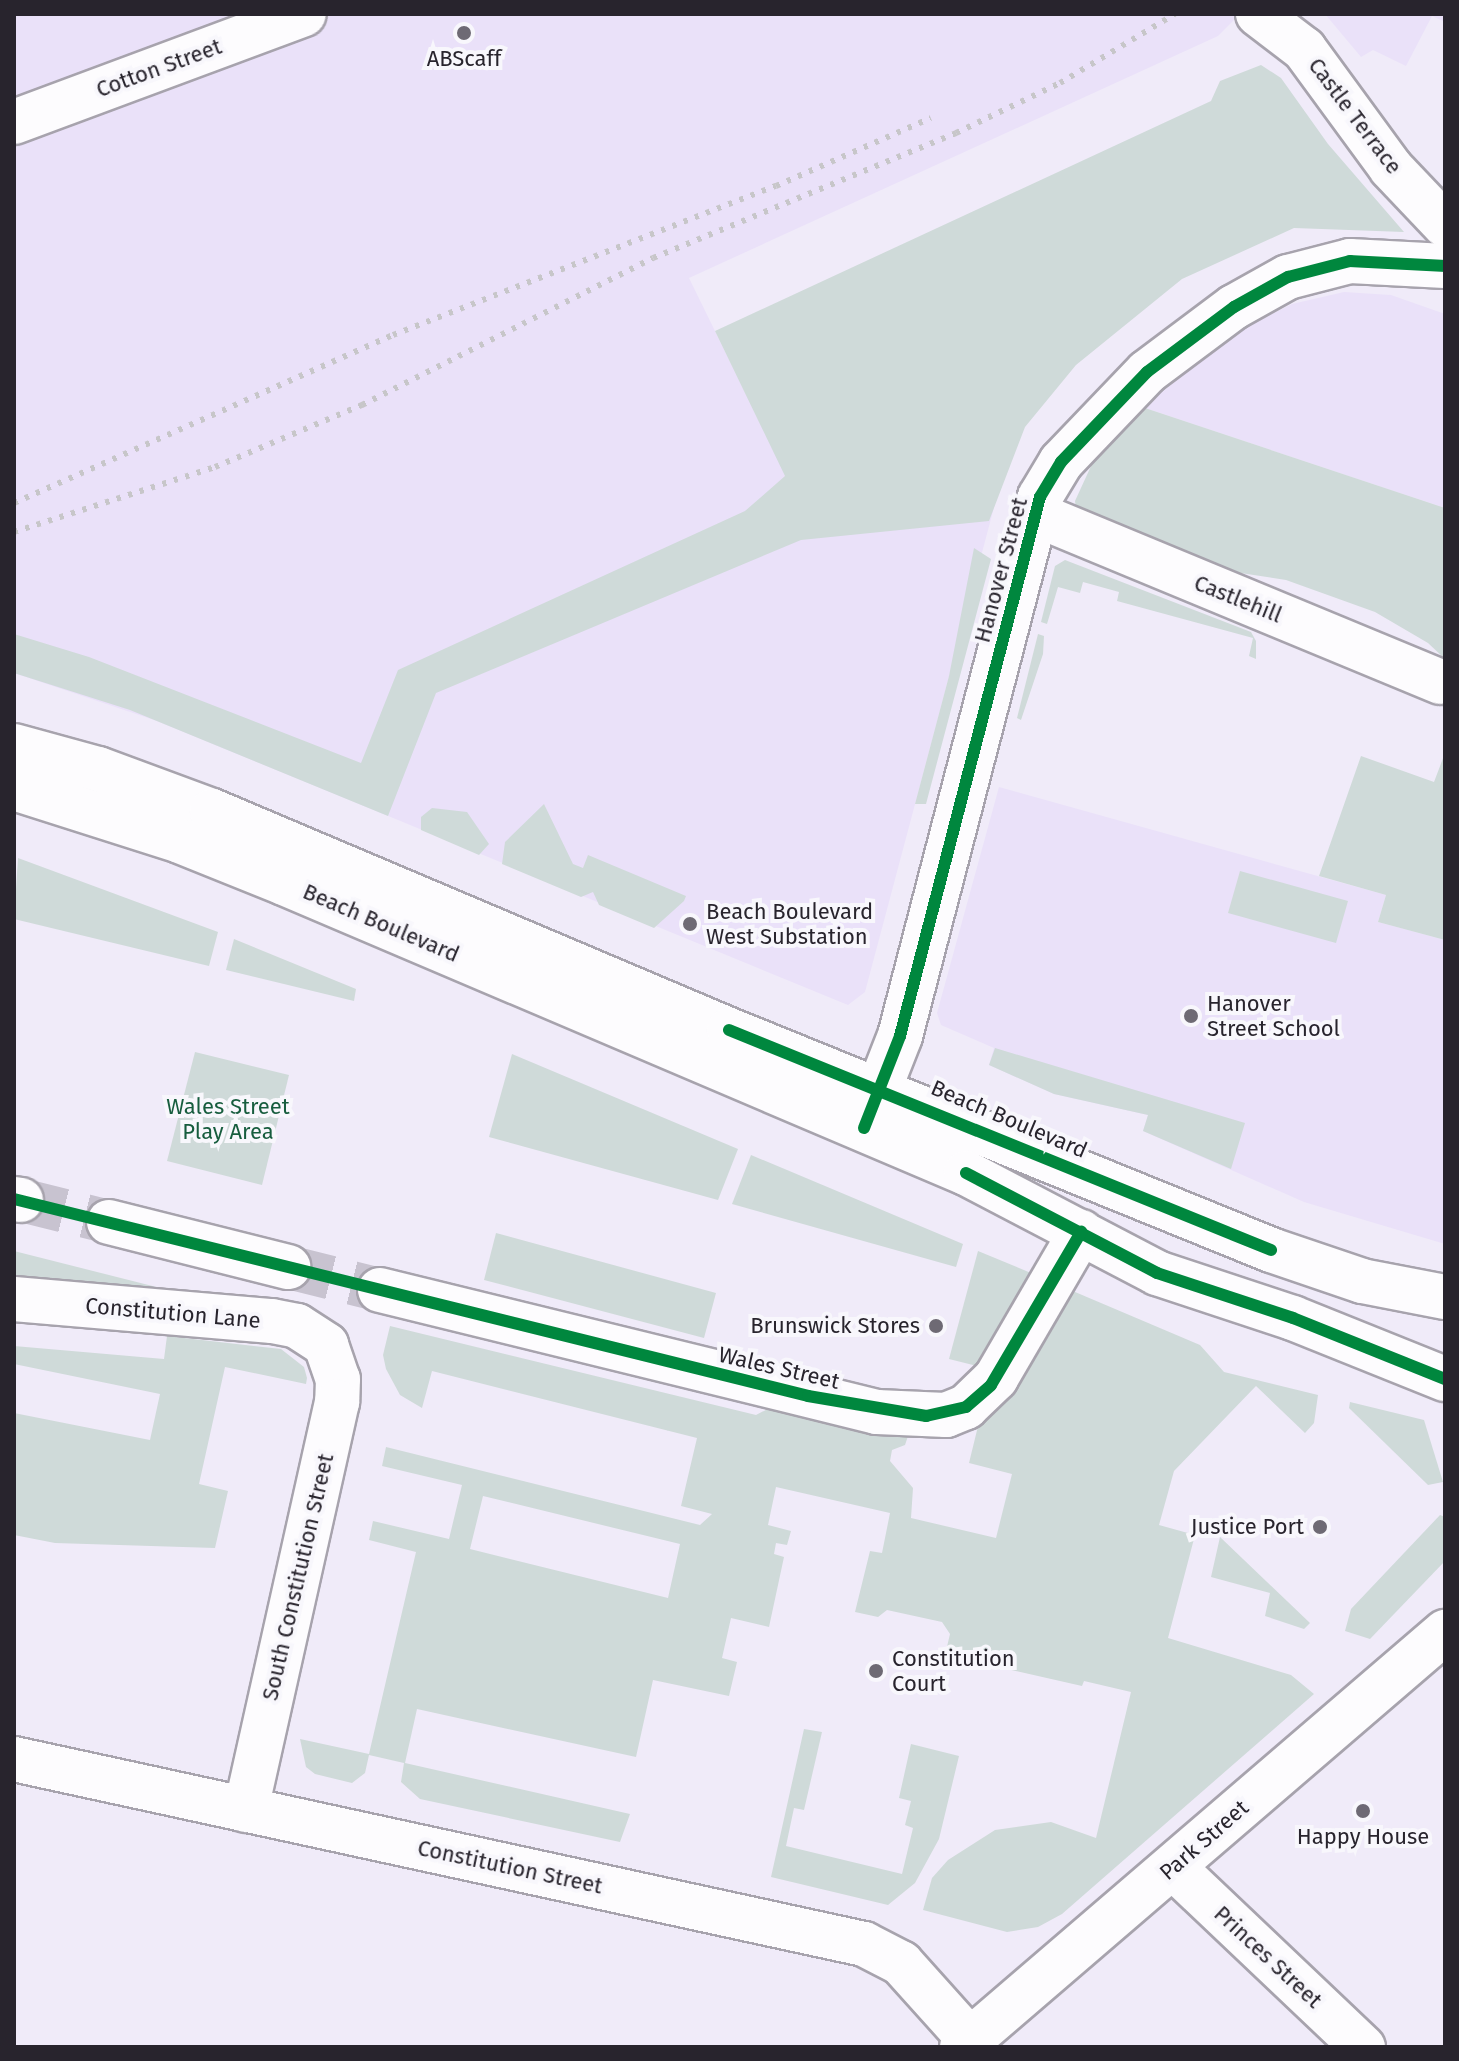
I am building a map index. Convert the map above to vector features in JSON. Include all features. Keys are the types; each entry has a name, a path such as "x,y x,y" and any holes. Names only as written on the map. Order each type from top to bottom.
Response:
{"street":[{"name":"Cotton Street","path":"14,122 304,14"},
{"name":"Castle Terrace","path":"1258,14 1304,49 1391,168 1445,225"},
{"name":"Hanover Street","path":"864,1128 900,1036 1035,514 1061,462 1108,407 1234,307 1288,277 1331,262 1445,266"},
{"name":"Castlehill","path":"1035,514 1441,682"},
{"name":"Beach Boulevard","path":"14,746 200,806 729,1030 880,1088 1271,1250 1362,1281 1445,1297"},
{"name":"Beach Boulevard","path":"14,788 206,851 864,1128 1081,1232 1157,1273 1293,1318 1445,1379"},
{"path":"109,1222 288,1267"},
{"name":"Wales Street","path":"380,1290 877,1412 946,1415 977,1398 1003,1369 1081,1232"},
{"name":"Constitution Lane","path":"14,1299 272,1321 297,1326 326,1345"},
{"name":"South Constitution Street","path":"246,1810 337,1402 338,1379 326,1345"},
{"name":"Park Street","path":"966,2043 1445,1632"},
{"name":"Constitution Street","path":"14,1759 864,1944 901,1963 966,2043"},
{"name":"Princes Street","path":"1173,1867 1349,2043"}],"shaded area":[{"path":"14,14 1240,14 1218,36 689,278 786,476 996,500 865,992 848,1005 157,721 14,673"},
{"path":"1325,14 1445,14 1445,22 1432,16 1406,66 1373,50 1361,57"},
{"path":"1344,292 1391,295 1445,314 1445,508 1142,407 1244,328 1292,304"},
{"name":"Hanover Street School","path":"999,787 1386,895 1378,922 1445,940 1445,1244 1304,1202 1143,1131 1148,1115 1054,1094 989,1065 994,1048 941,1025 937,1013"}],"green space":[{"path":"1261,65 1281,78 1328,144 1404,232 1294,228 1182,279 1076,365 1025,427 989,521 801,540 436,693 388,816 130,710 14,673 14,634 89,657 361,763 398,670 745,511 785,476 715,331 1211,101 1220,81"},
{"path":"1142,407 1445,508 1445,659 1428,643 1375,612 1286,580 1181,564 1076,510 1075,501 1097,453"},
{"path":"974,548 991,559 926,804 915,804 949,676"},
{"path":"1065,560 1251,632 1256,641 1256,659 1249,656 1253,638 1117,601 1119,592 1083,582 1080,593 1058,587 1047,624 1041,622 1055,566"},
{"path":"1038,634 1044,636 1043,654 1021,720 1017,718"},
{"path":"1445,753 1445,940 1378,922 1386,895 1319,876 1361,756 1434,782"},
{"path":"544,804 573,864 583,868 588,855 686,896 684,901 654,928 599,905 593,892 581,897 502,864 505,842"},
{"path":"432,808 467,812 489,844 479,855 421,830 421,817"},
{"path":"18,858 218,932 209,966 14,919"},
{"path":"1240,871 1348,901 1336,943 1228,913"},
{"path":"234,939 356,989 354,1001 226,970"},
{"path":"995,1048 1245,1123 1231,1169 1143,1131 1148,1115 1054,1094 989,1065"},
{"name":"Wales Street Play Area","path":"195,1052 289,1075 262,1185 167,1161"},
{"path":"512,1054 738,1149 718,1200 489,1137"},
{"path":"751,1155 963,1244 956,1267 732,1204"},
{"path":"496,1233 716,1293 704,1338 484,1280"},
{"path":"14,1251 192,1296 14,1282"},
{"path":"978,1251 1031,1273 1031,1283 985,1368 949,1359"},
{"path":"1068,1289 1200,1345 1224,1372 1318,1395 1314,1423 1305,1433 1256,1386 1174,1471 1159,1525 1195,1535 1168,1638 1291,1675 1314,1694 1062,1914 1038,1927 1007,1932 923,1910 932,1878 948,1860 995,1830 1051,1822 1096,1838 1131,1692 1084,1681 1082,1686 945,1655 950,1634 942,1622 887,1610 878,1617 855,1612 870,1551 882,1553 890,1513 776,1487 768,1525 791,1531 787,1545 776,1543 774,1554 784,1557 769,1627 731,1618 722,1658 737,1662 729,1696 653,1680 636,1757 417,1709 405,1763 630,1814 620,1842 420,1799 401,1782 404,1763 369,1755 365,1773 352,1783 315,1774 306,1767 300,1739 369,1754 416,1552 369,1540 373,1521 449,1539 462,1485 382,1466 386,1447 700,1525 712,1514 681,1506 697,1438 432,1371 422,1408 400,1395 386,1369 383,1355 390,1326 756,1415 787,1399 909,1433 905,1445 892,1450 890,1461 913,1488 911,1518 996,1538 1012,1474 969,1463 980,1418","holes":["483,1496 680,1544 668,1598 470,1549"]},
{"path":"167,1336 281,1349 304,1367 307,1378 306,1384 225,1367 199,1484 228,1491 215,1548 55,1543 14,1535 14,1413 150,1440 160,1394 14,1364 14,1346 164,1359"},
{"path":"1350,1402 1424,1420 1443,1482 1428,1485 1349,1408"},
{"path":"1440,1515 1445,1517 1445,1561 1370,1639 1345,1631 1351,1609"},
{"path":"1220,1537 1310,1623 1304,1629 1265,1616 1270,1593 1211,1577"},
{"path":"804,1729 822,1732 804,1810 794,1808 786,1846 902,1874 913,1828 905,1825 911,1801 899,1798 911,1744 959,1756 939,1839 915,1883 888,1905 771,1877"}],"tunnel":[{"path":"21,1200 109,1222"},
{"path":"288,1267 380,1290"}],"railway":[{"path":"14,532 215,467 362,405 653,258 956,133 1060,83 1175,14"},
{"path":"14,503 393,335 776,186 931,118"}],"cycle path":[{"path":"864,1128 900,1036 1040,497 1061,462 1147,372 1234,307 1288,277 1350,261 1445,266"},
{"path":"729,1030 1271,1250"},
{"path":"966,1173 1157,1273 1293,1318 1445,1379"},
{"path":"14,1199 808,1396 926,1416 966,1407 991,1385 1081,1232"}],"place":[{"name":"ABScaff","path":"464,33"},
{"name":"Beach Boulevard West Substation","path":"690,924"},
{"name":"Hanover Street School","path":"1191,1016"},
{"name":"Brunswick Stores","path":"936,1326"},
{"name":"Justice Port","path":"1320,1527"},
{"name":"Constitution Court","path":"876,1671"},
{"name":"Happy House","path":"1363,1811"}]}
